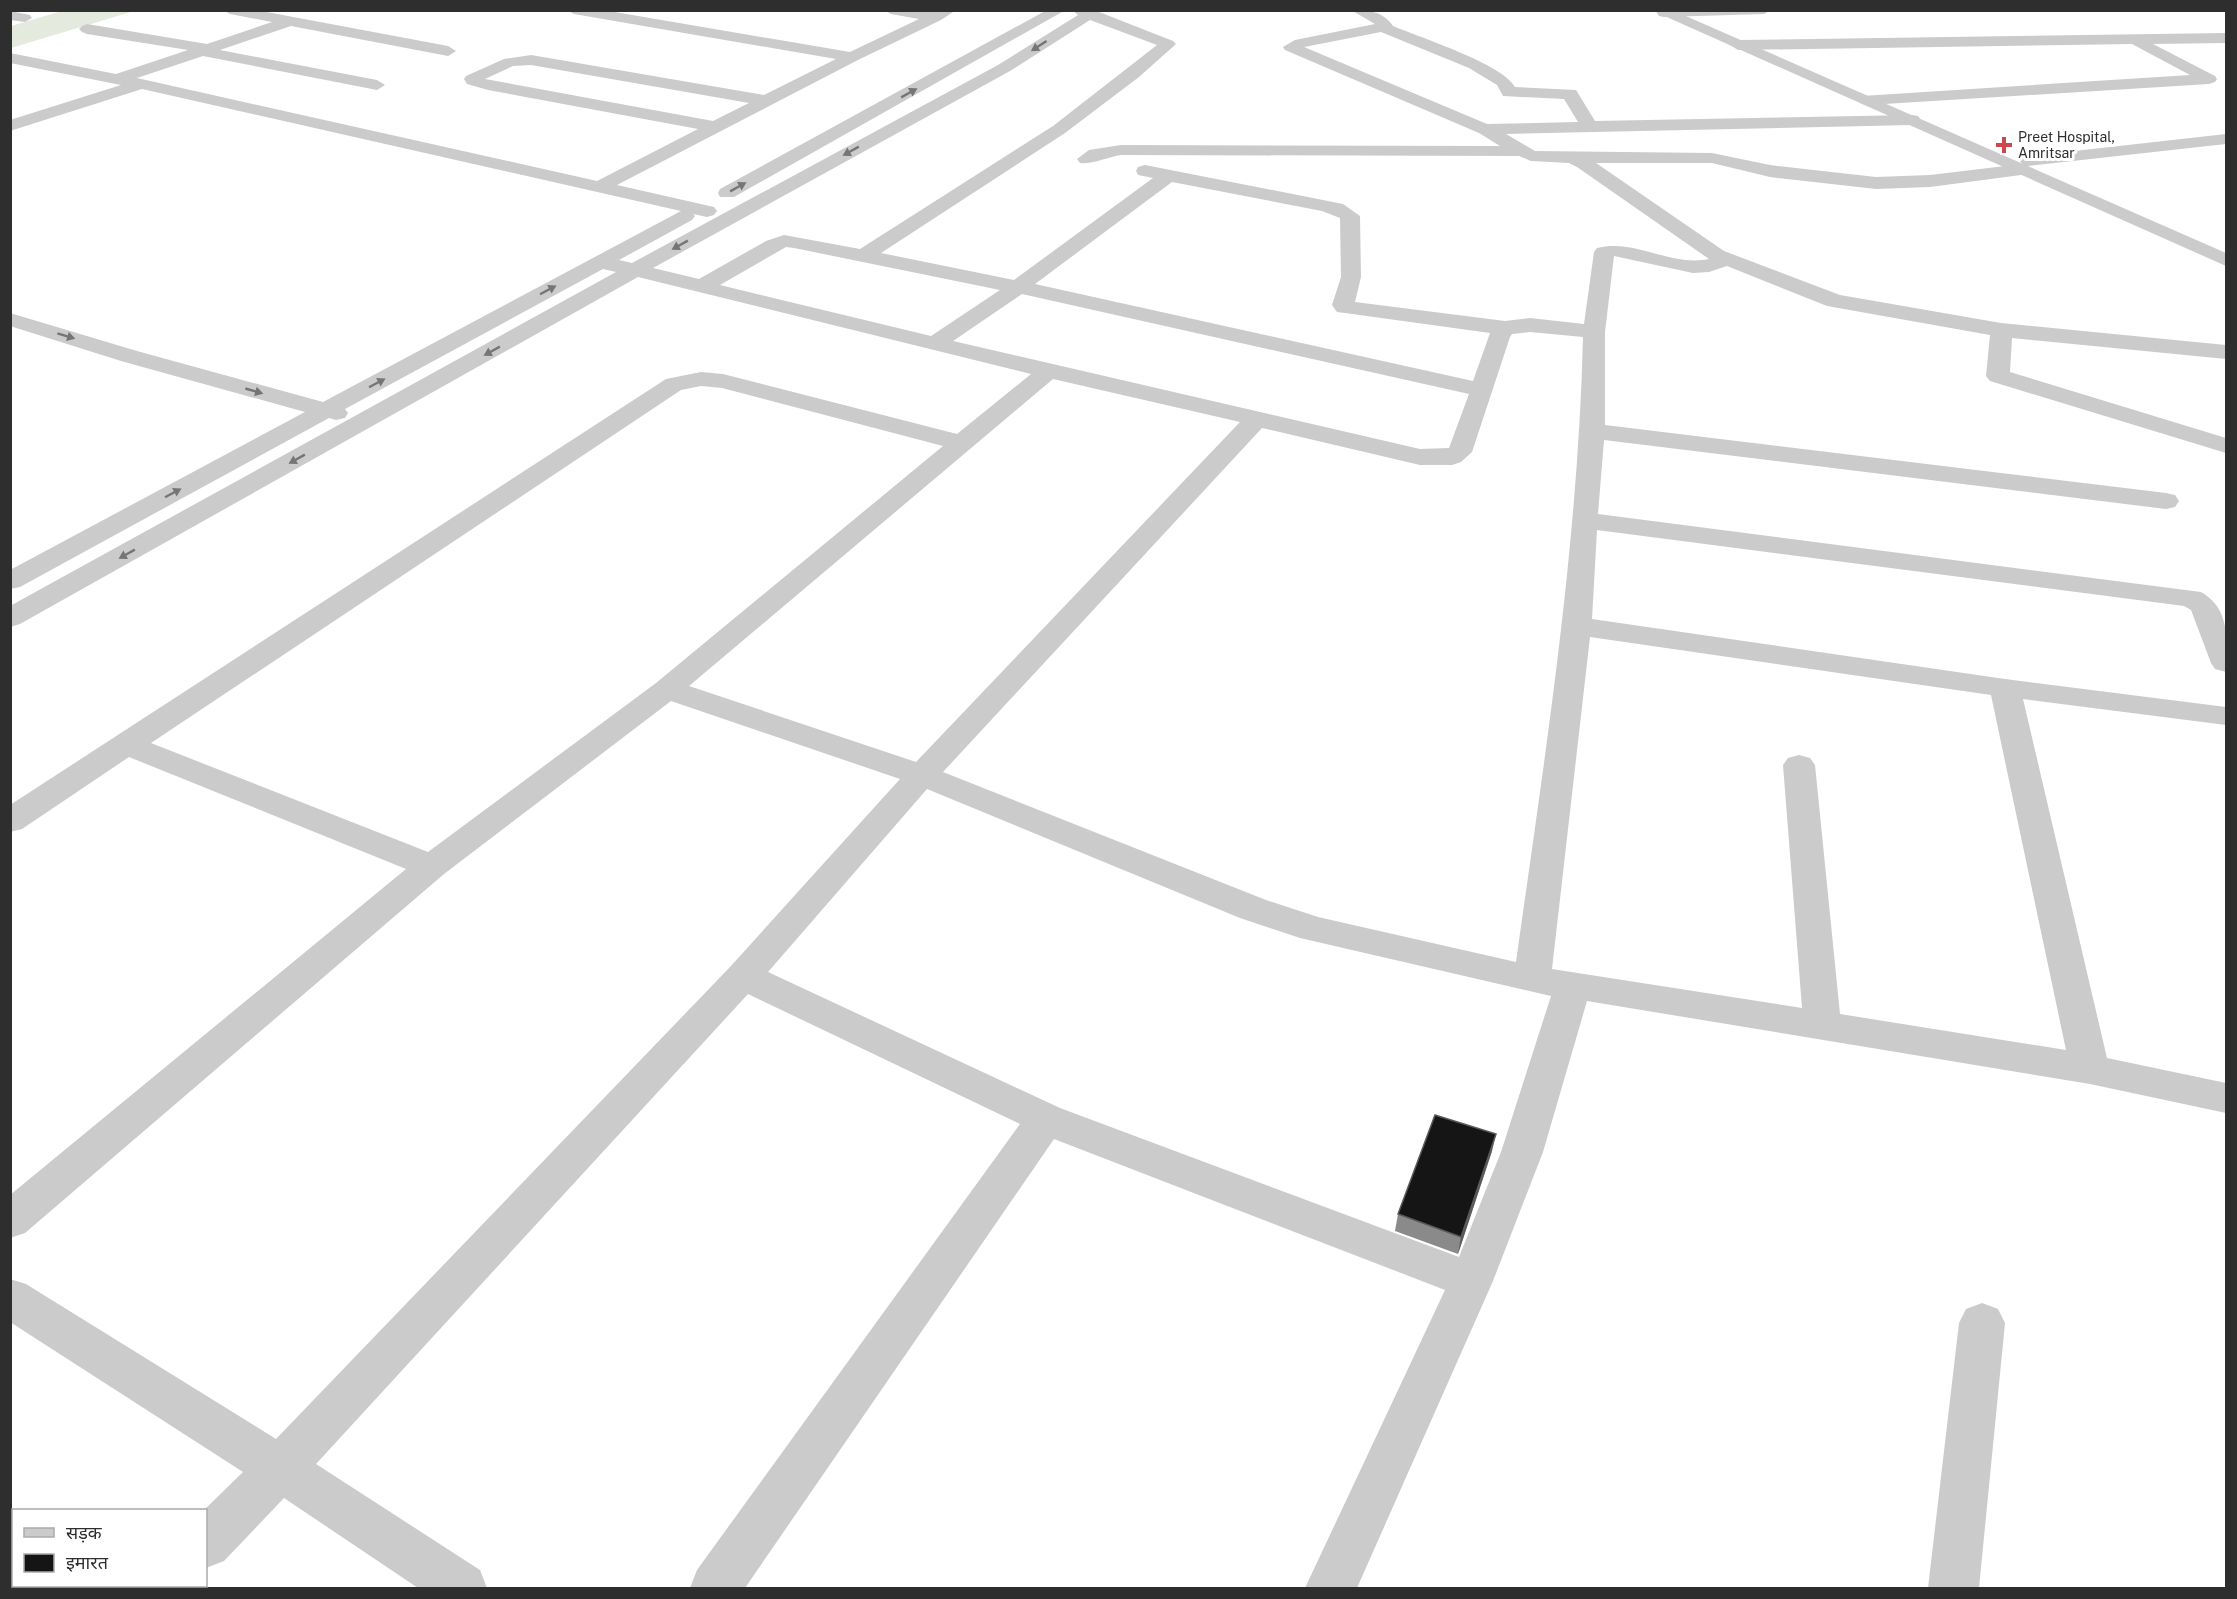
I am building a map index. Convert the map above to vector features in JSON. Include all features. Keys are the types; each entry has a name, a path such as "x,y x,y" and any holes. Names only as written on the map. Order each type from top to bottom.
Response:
{"street":[{"path":"230,10 448,51"},
{"path":"116,80 322,10"},
{"path":"574,10 852,57"},
{"path":"891,10 943,14"},
{"path":"10,581 601,262 1057,10"},
{"path":"1358,10 1382,21 1386,26 1383,27"},
{"path":"1661,12 1764,10"},
{"path":"1688,11 1887,99 2226,260"},
{"path":"10,618 732,216 1004,68 1084,12 1168,45 1121,86 1032,148 865,255"},
{"path":"1661,12 1863,100 2226,245"},
{"path":"599,187 852,57 943,14"},
{"path":"1589,126 1569,94 1509,92 1504,82 1475,64 1418,44 1383,27 1329,37 1292,47 1485,129 1520,152 1531,156 1712,158 1770,171 1876,183 1930,181 2025,165 2226,139"},
{"path":"87,29 377,85"},
{"path":"1738,45 2226,38"},
{"path":"2133,40 2209,79"},
{"path":"10,58 143,84 732,216"},
{"path":"715,127 488,85 472,81 472,79 510,62 531,60 766,101"},
{"path":"1863,100 2226,78"},
{"path":"10,126 143,84"},
{"path":"1485,129 1777,125 1912,120"},
{"path":"1032,148 1336,208 1350,216 1351,277 1343,305 1345,308 1505,328 1530,325 1594,332"},
{"path":"1086,159 1095,154 1121,150 1520,152"},
{"path":"1572,158 1583,163 1720,256 1835,301 2001,330 2226,352"},
{"path":"934,344 1018,287 1168,176"},
{"path":"701,287 772,245 783,241 865,255 1018,287 1482,390"},
{"path":"1532,979 1576,626 1593,431 1594,332 1604,252 1615,250 1680,266 1717,264 1724,261 1720,256"},
{"path":"601,262 934,344 1420,457 1452,457 1460,452 1499,336 1505,328"},
{"path":"10,319 129,356 367,421"},
{"path":"2001,330 1998,376 2226,446"},
{"path":"10,342 228,406"},
{"path":"10,1220 432,866 668,689 1048,371"},
{"path":"10,821 674,384 701,379 723,381 962,443"},
{"path":"262,416 334,438"},
{"path":"207,1543 743,976 921,775 1257,419"},
{"path":"1593,431 2166,501"},
{"path":"1584,520 2192,598 2203,604 2226,663"},
{"path":"1576,626 2005,688 2226,716"},
{"path":"2005,688 2090,1069"},
{"path":"668,689 921,775 1253,909 1303,926 1532,979 2090,1069 2226,1098"},
{"path":"128,745 432,866"},
{"path":"1799,765 1822,1025"},
{"path":"743,976 1046,1119 1471,1281"},
{"path":"1331,1588 1471,1281 1521,1152 1574,986"},
{"path":"715,1588 1046,1119"},
{"path":"10,1298 280,1468 462,1588"},
{"path":"1953,1588 1982,1323"}],"shaded area":[{"path":"62,11 134,11 11,48 11,26"}],"building":[{"path":"1435,1115 1496,1134 1461,1237 1398,1214"}],"place":[{"name":"Preet Hospital, Amritsar","path":"2004,145"}]}
